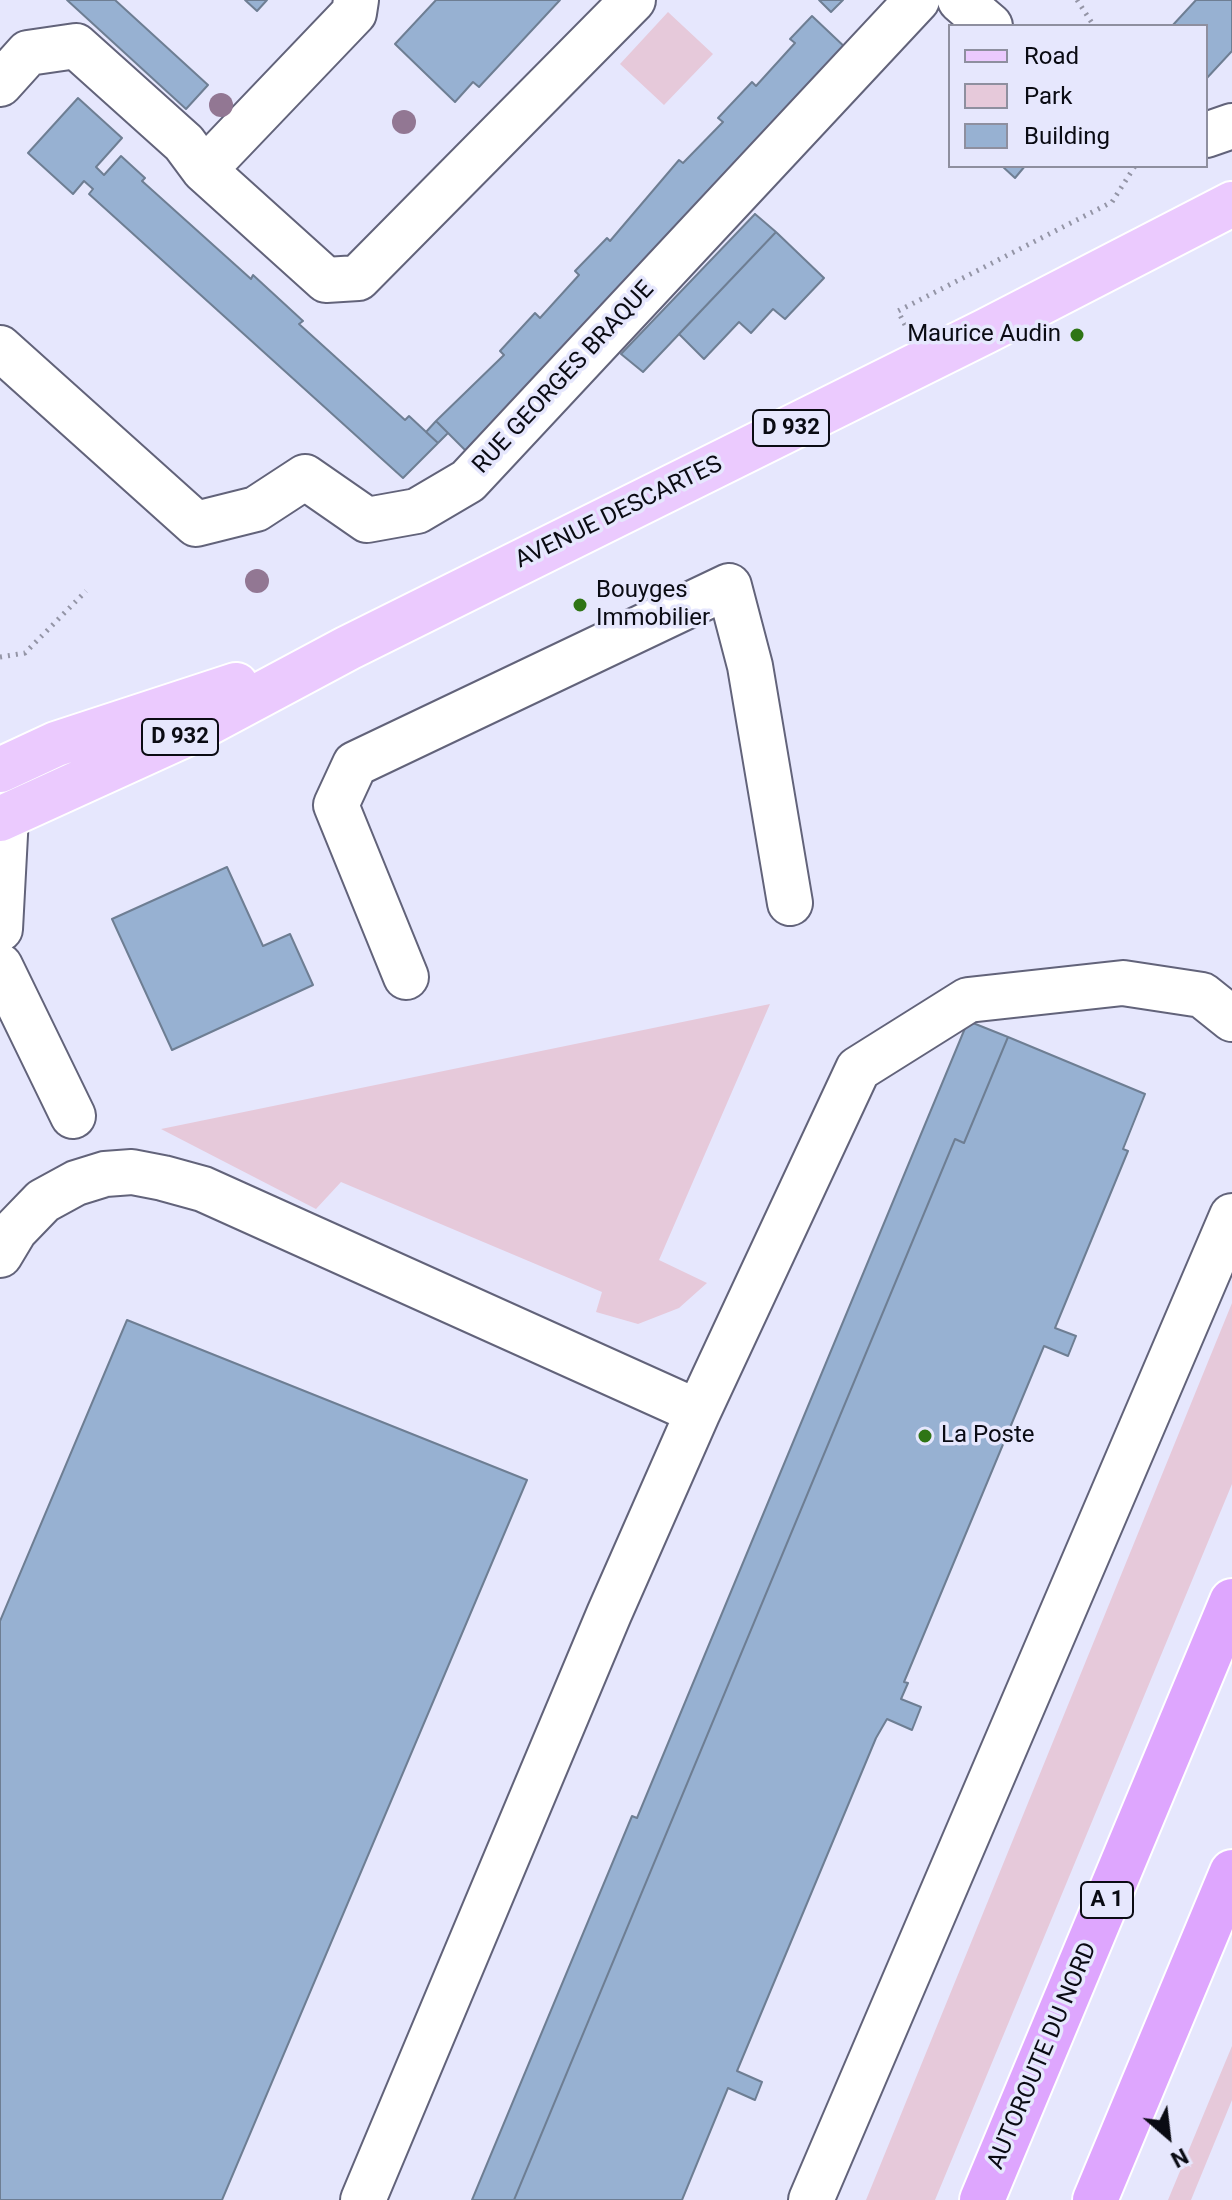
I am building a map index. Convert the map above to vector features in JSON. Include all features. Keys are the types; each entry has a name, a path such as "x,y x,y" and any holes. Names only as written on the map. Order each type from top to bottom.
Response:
{"highway":[{"name":"AUTOROUTE DU NORD","path":"982,2200 1232,1601"},
{"path":"1095,2200 1232,1872"}],"main road":[{"name":"AVENUE DESCARTES","path":"2,813 191,732 348,648 986,331 1232,204"},
{"name":"AVENUE DESCARTES","path":"0,770 56,744 348,648"}],"street":[{"path":"204,170 354,13 356,0"},
{"path":"0,84 28,53 76,46 184,143 204,170 326,280 358,278 633,0"},
{"name":"RUE GEORGES BRAQUE","path":"0,348 196,524 256,509 305,477 367,520 417,511 468,481 917,0"},
{"path":"960,0 988,24"},
{"path":"1208,134 1232,126"},
{"path":"406,977 336,805 355,764 729,586 750,666 790,903"},
{"path":"0,929 2,813"},
{"path":"0,966 73,1116"},
{"path":"363,2200 609,1614 698,1412 858,1069 968,1000 1123,983 1202,995 1232,1019"},
{"path":"0,1255 15,1230 43,1201 76,1183 105,1174 132,1172 163,1178 217,1195 698,1412"},
{"path":"811,2200 1232,1216"}],"path":[{"path":"1077,0 1093,24"},
{"path":"918,318 904,325 898,311 1112,202 1134,168"},
{"path":"0,657 25,653 86,591"}],"green space":[{"path":"668,12 713,54 664,105 620,64"},
{"path":"770,1004 659,1260 707,1283 679,1308 638,1324 596,1312 602,1292 341,1182 316,1209 161,1129"},
{"path":"1232,1303 1232,1484 935,2200 866,2200"},
{"path":"1232,2046 1232,2100 1191,2200 1168,2200"}],"building":[{"path":"67,0 115,0 208,85 186,109"},
{"path":"245,0 267,0 257,11"},
{"path":"436,0 560,0 479,87 473,82 455,102 395,44"},
{"path":"819,0 843,0 831,12"},
{"path":"1196,0 1232,0 1232,51 1208,77 1208,24 1174,24"},
{"path":"812,16 849,51 472,457 436,421 504,355 500,351 535,313 540,318 579,275 575,271 607,238 610,241 679,160 683,163 723,122 718,118 752,82 756,86 795,43 790,39"},
{"path":"78,98 122,138 96,167 104,175 121,156 145,178 142,181 251,279 253,275 303,321 299,324 405,420 409,416 438,443 403,478 89,194 93,189 84,181 73,194 28,153"},
{"path":"1004,168 1023,168 1015,178"},
{"path":"755,214 776,232 643,372 621,354"},
{"path":"776,232 824,278 785,319 773,309 751,333 739,322 704,359 679,334"},
{"path":"436,421 448,433 438,443 426,432"},
{"path":"227,867 263,946 290,934 313,985 172,1050 112,919"},
{"path":"968,1021 1008,1037 964,1143 955,1139 514,2200 472,2200 632,1816 637,1818"},
{"path":"1008,1037 1145,1094 1123,1149 1128,1151 1055,1328 1076,1336 1068,1356 1044,1346 904,1682 908,1683 901,1699 921,1707 912,1730 887,1719 876,1738 737,2071 762,2082 755,2100 728,2088 682,2200 514,2200 955,1139 964,1143"},
{"path":"127,1320 527,1480 222,2200 0,2200 0,1621"}],"place":[{"name":"Maurice Audin","path":"1077,335"},
{"name":"Bouyges Immobilier","path":"580,605"},
{"name":"La Poste","path":"925,1436"}]}
